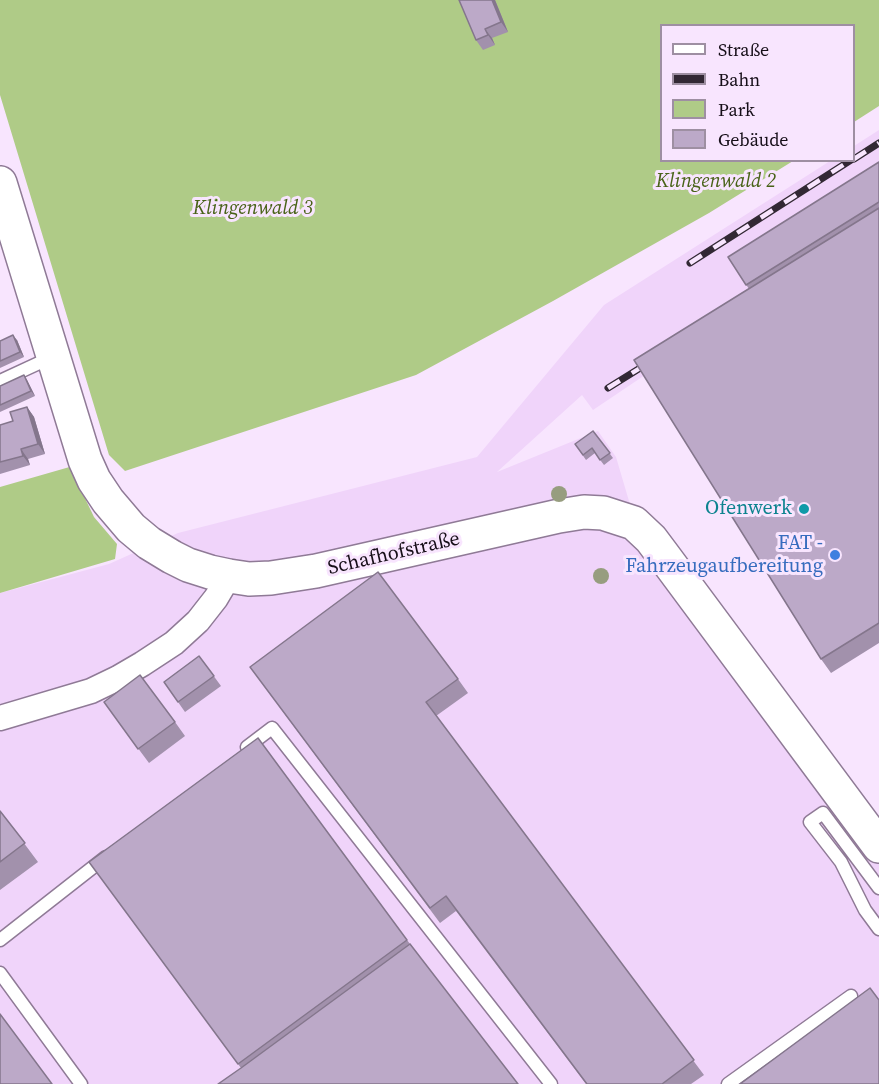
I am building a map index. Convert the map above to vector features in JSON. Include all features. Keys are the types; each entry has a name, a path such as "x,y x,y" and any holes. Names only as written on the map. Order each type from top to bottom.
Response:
{"street":[{"name":"Schafhofstraße","path":"0,184 85,460 94,480 108,501 131,528 149,543 188,565 229,576 260,579 292,576 559,516 584,512 618,517 634,524 651,539 879,846"},
{"path":"0,718 91,691 142,664 174,643 198,621 229,576"}],"lane":[{"path":"0,381 53,357"},
{"path":"234,757 272,728 551,1084"},
{"path":"879,888 822,813 810,822 841,862 865,910 879,929"},
{"path":"0,940 112,852"},
{"path":"0,973 81,1084"},
{"path":"728,1084 851,996"}],"shaded area":[{"path":"879,130 879,229 593,410 582,395 497,472 598,431 616,457 639,535 879,859 879,1084 0,1084 0,593 109,564 178,533 477,457 604,305 828,162 855,162 855,145"}],"green space":[{"name":"Klingenwald 3","path":"0,0 879,0 879,106 855,121 855,24 660,24 660,162 791,162 709,213 416,375 125,471 109,455 0,95"},
{"path":"73,466 94,517 117,544 115,559 0,593 0,487"}],"building":[{"path":"459,0 492,0 501,22 485,29 488,35 476,40"},
{"path":"879,162 879,202 746,285 728,257"},
{"name":"Ofenwerk","path":"879,208 879,623 821,659 634,360"},
{"path":"13,335 20,352 0,361 0,341"},
{"path":"24,375 31,391 0,405 0,386"},
{"path":"27,407 38,444 21,449 23,456 0,462 0,425 13,421 10,412"},
{"path":"593,431 610,453 600,460 592,448 583,455 575,444"},
{"path":"378,572 458,679 426,702 694,1060 662,1084 587,1084 446,896 430,908 250,667"},
{"path":"199,656 214,676 178,702 164,682"},
{"path":"140,675 175,722 138,749 104,702"},
{"path":"258,738 407,940 238,1064 89,862"},
{"path":"0,811 25,843 0,862"},
{"path":"410,944 518,1084 218,1084 241,1068"},
{"path":"870,988 879,1000 879,1084 740,1084"},
{"path":"0,1014 52,1084 0,1084"}],"railway":[{"path":"855,158 879,143"},
{"path":"690,263 848,162"},
{"path":"608,388 653,360"}],"place":[{"name":"Ofenwerk","path":"804,509"},
{"name":"FAT - Fahrzeugaufbereitung","path":"835,555"}],"park label":[{"name":"Klingenwald 2","path":"716,182"}]}
